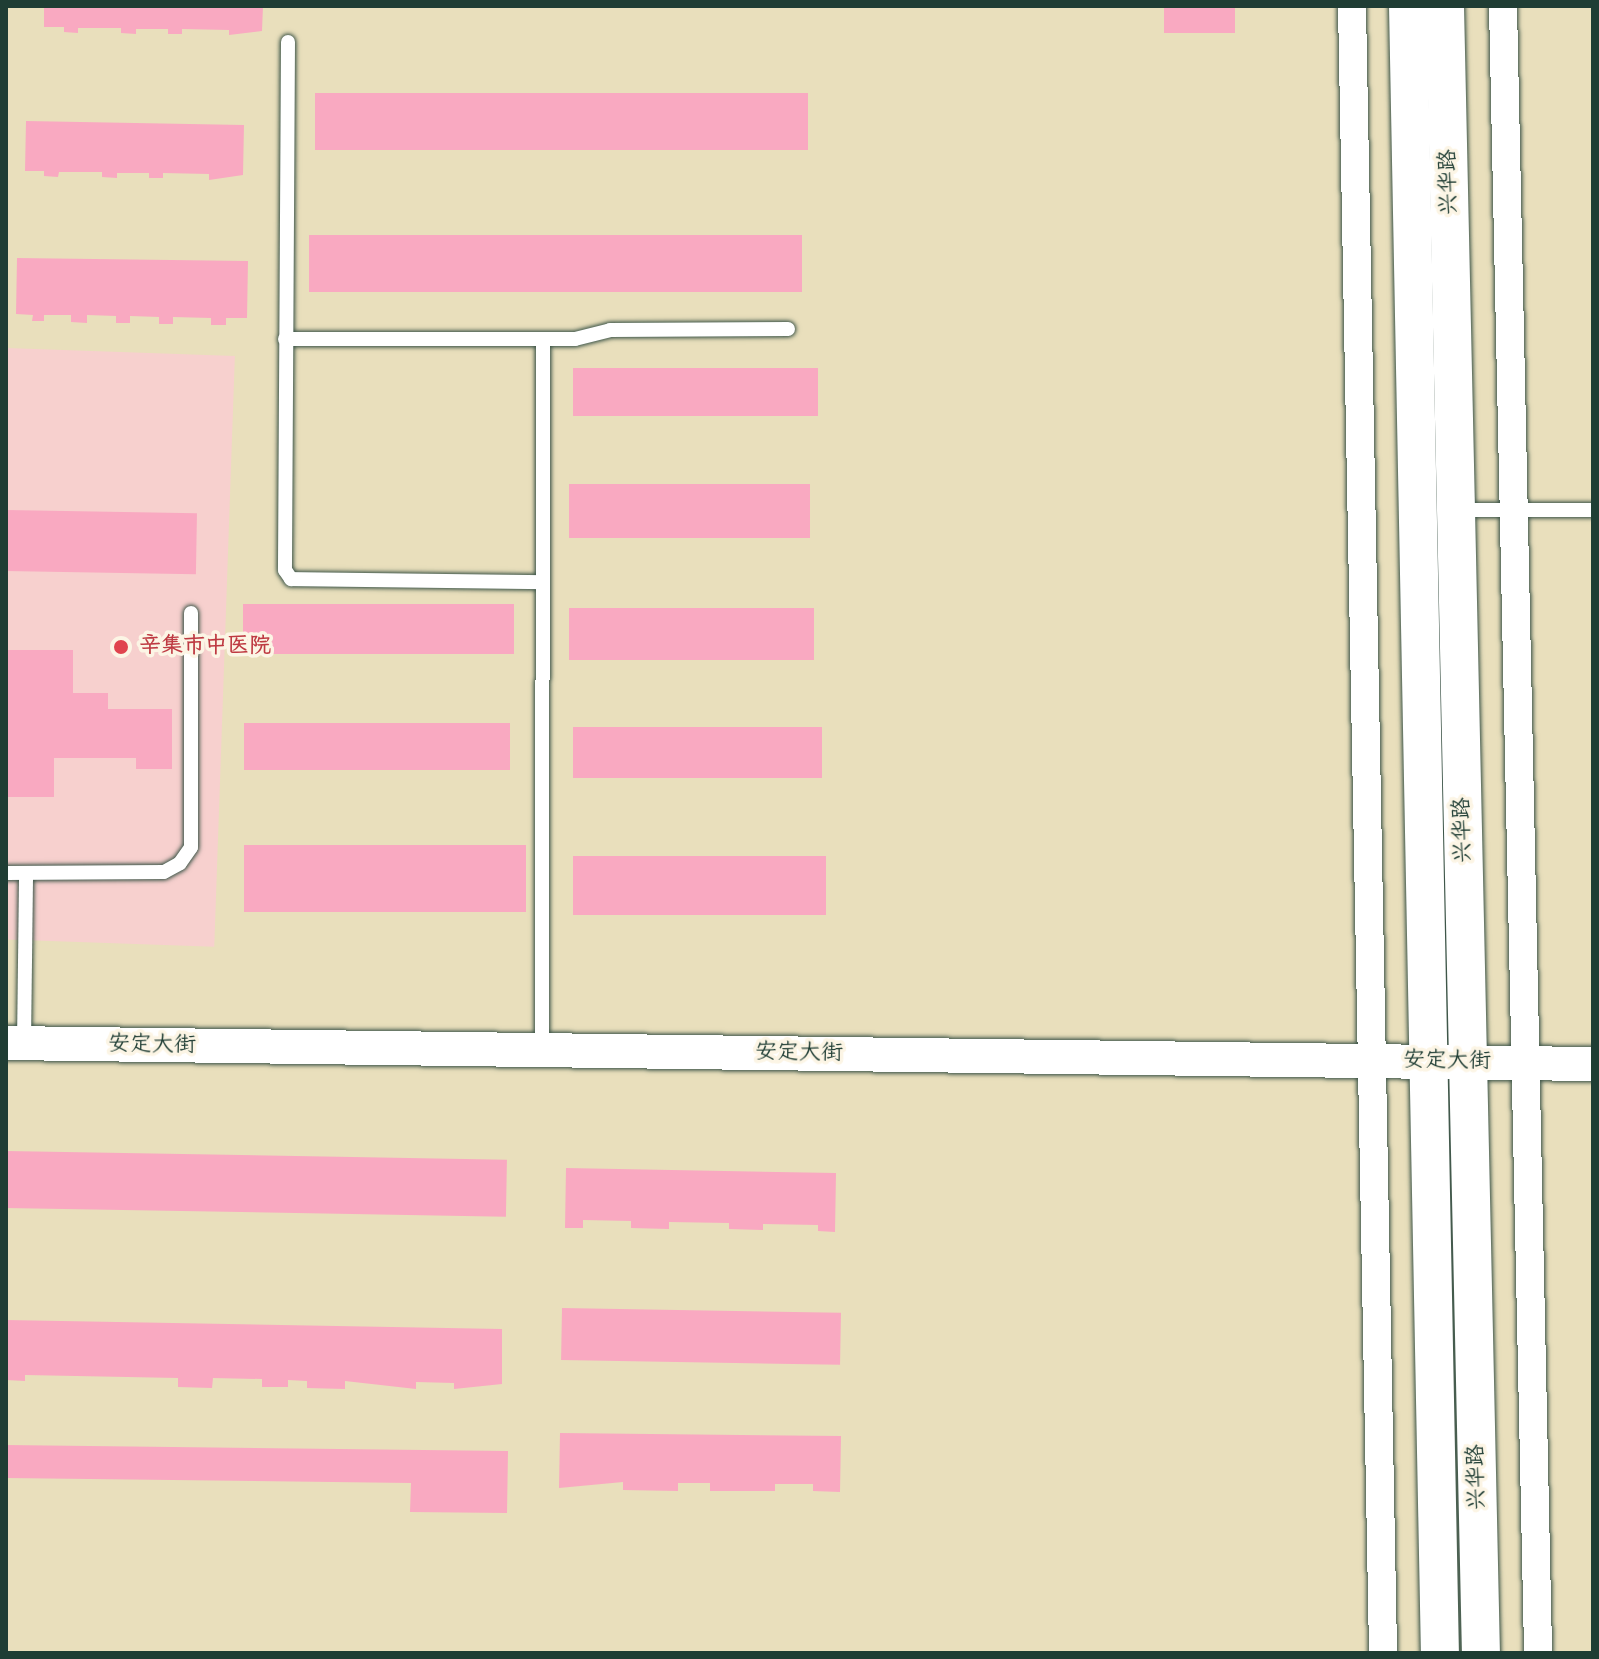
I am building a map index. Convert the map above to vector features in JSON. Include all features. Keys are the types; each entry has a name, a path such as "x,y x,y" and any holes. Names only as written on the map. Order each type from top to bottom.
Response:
{"main road":[{"name":"兴华路","path":"1408,6 1440,1653"},
{"name":"兴华路","path":"1445,6 1481,1653"}],"street":[{"path":"1352,6 1383,1653"},
{"path":"1503,6 1538,1653"},
{"name":"安定大街","path":"15,1043 1593,1064"}],"lane":[{"path":"288,42 283,558 291,579 541,582"},
{"path":"285,339 575,339 610,330 788,329"},
{"path":"542,1050 543,339"},
{"path":"1456,510 1593,510"},
{"path":"6,873 164,872 180,863 191,847 191,613"},
{"path":"15,1043 26,873"}],"shaded area":[{"name":"辛集市中医院","path":"6,348 235,356 214,947 6,939"}],"building":[{"path":"44,6 263,6 262,31 229,35 229,30 182,29 182,34 168,34 168,29 136,29 136,34 121,33 121,28 78,28 78,33 64,32 64,27 44,27"},
{"path":"1164,6 1235,6 1235,33 1164,33"},
{"path":"315,93 808,93 808,150 315,150"},
{"path":"26,121 244,125 243,175 209,180 209,174 163,173 163,178 149,178 149,173 117,173 117,178 102,177 102,172 59,172 58,177 44,176 44,171 25,171"},
{"path":"309,235 802,235 802,292 309,292"},
{"path":"17,258 248,261 247,318 226,318 226,325 211,325 211,318 173,317 173,324 159,324 159,317 130,316 130,323 116,323 116,316 87,315 87,323 71,322 71,315 44,315 44,321 32,321 33,315 16,314"},
{"path":"573,368 818,368 818,416 573,416"},
{"path":"569,484 810,484 810,538 569,538"},
{"path":"6,510 197,513 196,574 6,571"},
{"path":"243,604 514,604 514,654 243,654"},
{"path":"569,608 814,608 814,660 569,660"},
{"path":"6,650 73,650 73,693 108,693 108,709 172,709 172,769 136,769 136,758 54,758 54,797 6,797"},
{"path":"244,723 510,723 510,770 244,770"},
{"path":"573,727 822,727 822,778 573,778"},
{"path":"244,845 526,845 526,912 244,912"},
{"path":"573,856 826,856 826,915 573,915"},
{"path":"6,1151 507,1160 506,1217 6,1208"},
{"path":"566,1168 836,1173 835,1232 818,1231 818,1225 763,1224 763,1230 729,1229 729,1223 669,1222 669,1229 631,1228 631,1221 583,1220 583,1228 565,1228"},
{"path":"562,1308 841,1313 840,1365 561,1360"},
{"path":"6,1320 502,1329 502,1384 454,1389 454,1383 416,1382 416,1389 345,1381 345,1389 307,1388 307,1381 288,1380 288,1387 262,1387 262,1379 213,1378 212,1388 178,1387 178,1378 25,1375 25,1381 6,1380"},
{"path":"560,1433 841,1436 840,1492 813,1491 813,1484 775,1484 775,1491 710,1491 710,1483 678,1483 678,1491 623,1490 623,1482 559,1488"},
{"path":"6,1445 508,1451 507,1513 410,1512 411,1483 6,1478"}],"place":[{"name":"辛集市中医院","path":"121,647"}]}
